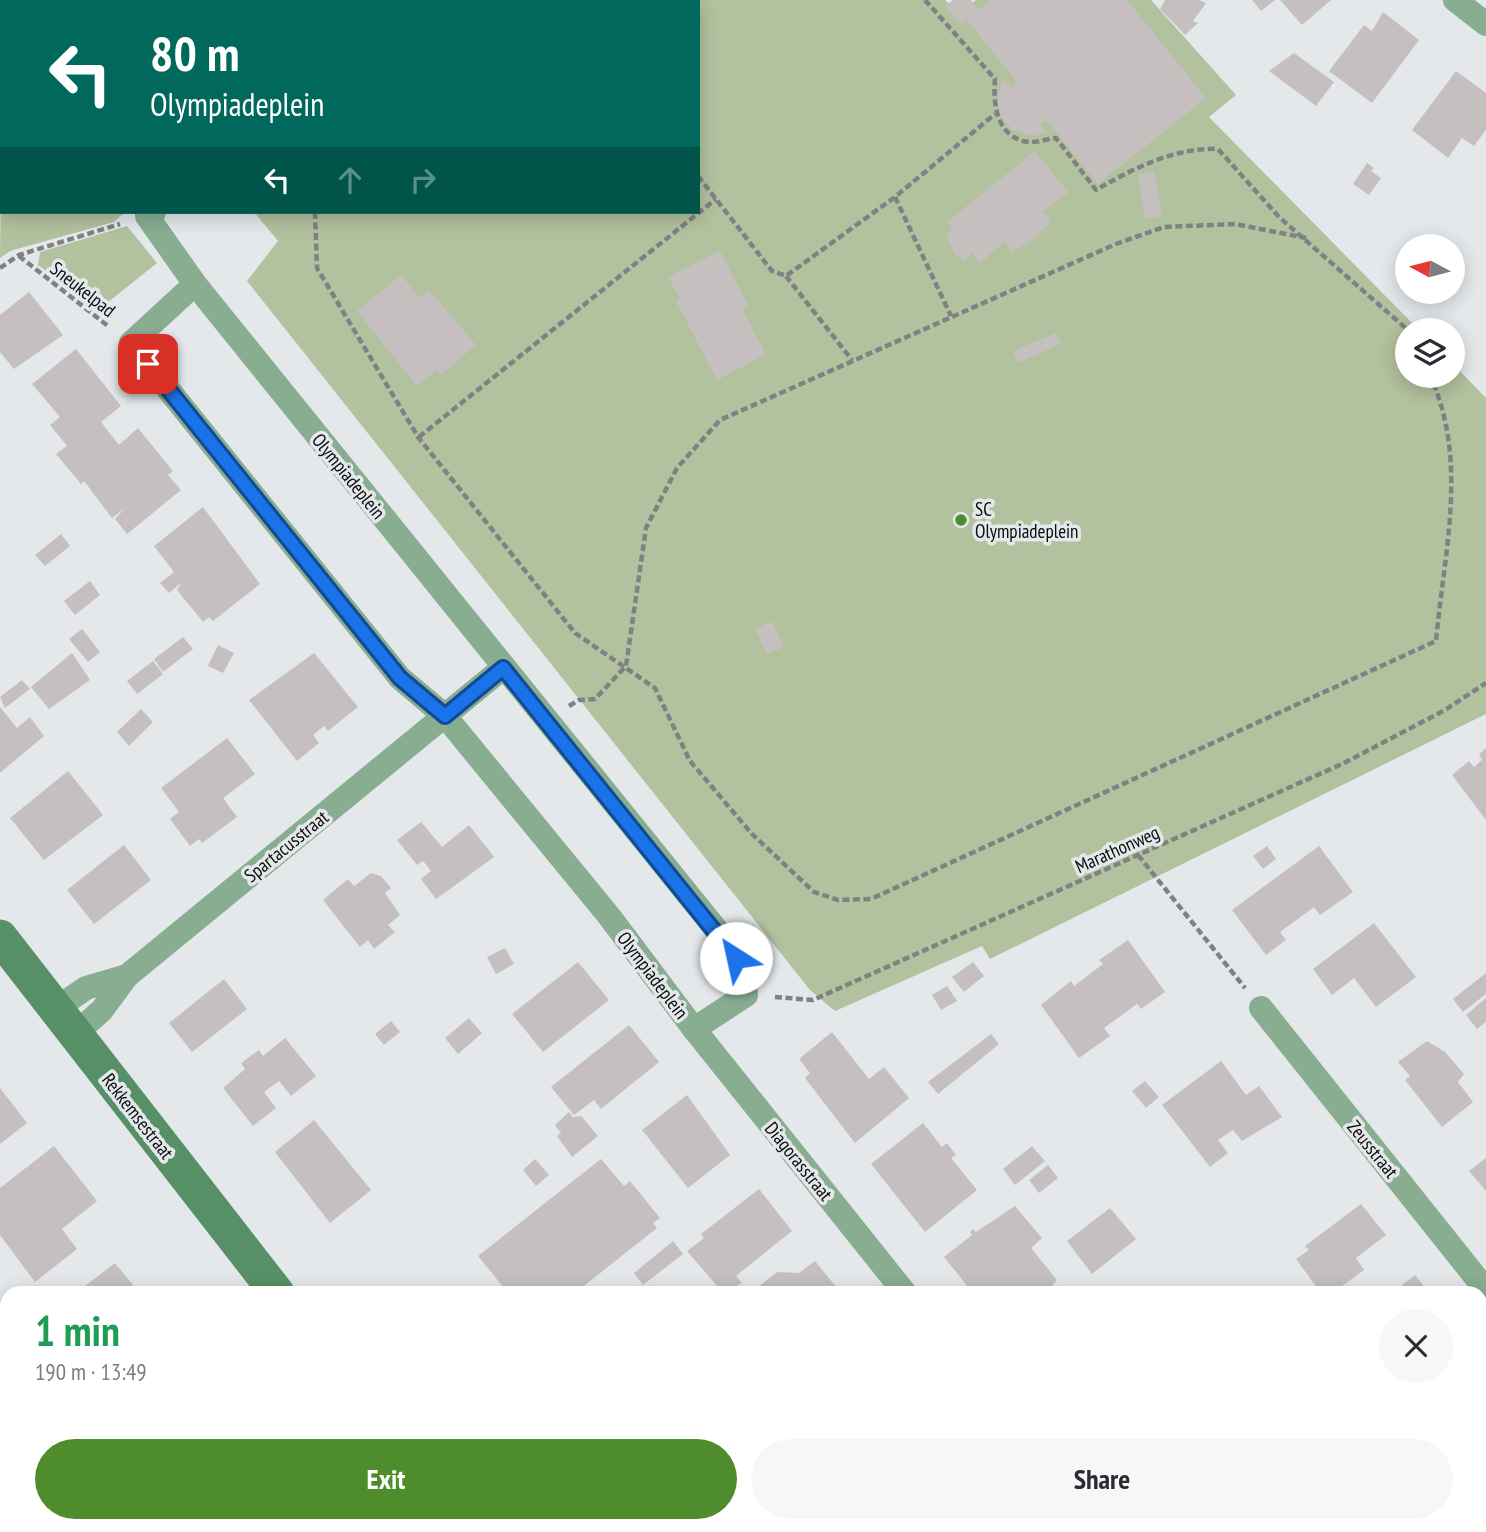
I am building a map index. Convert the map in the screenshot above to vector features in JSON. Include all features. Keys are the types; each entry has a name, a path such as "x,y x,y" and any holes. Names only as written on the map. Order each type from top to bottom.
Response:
{"street":[{"path":"1455,0 1486,24"},
{"name":"Olympiadeplein","path":"131,344 400,678 445,716 609,916 694,1029 746,995 744,971 728,944 195,284 151,214"},
{"path":"131,344 195,284"},
{"path":"445,716 503,668"},
{"name":"Spartacusstraat","path":"64,1022 86,988 127,976 445,716"},
{"name":"Rekkemsestraat","path":"0,937 271,1286"},
{"name":"Zeusstraat","path":"1261,1008 1483,1286"},
{"name":"Diagorasstraat","path":"694,1029 899,1286"}],"path":[{"path":"925,0 995,79 995,114 1010,134 1028,142 1056,138 1096,190 1150,163 1202,148 1218,149 1279,216 1395,318"},
{"path":"786,276 895,197 995,114"},
{"path":"700,179 772,271 786,276 852,360"},
{"path":"895,197 951,316"},
{"path":"700,212 716,199"},
{"name":"Sneukelpad","path":"0,268 19,255 151,214"},
{"path":"315,214 317,268 418,437 575,634 655,688 690,761 752,834 814,892 838,900 871,899 1436,641 1453,477 1444,407 1435,388"},
{"path":"418,437 697,214"},
{"path":"545,720 579,700 595,699 626,666 646,528 677,468 720,420 1116,244 1164,227 1235,224 1306,238"},
{"name":"Sneukelpad","path":"19,255 131,344"},
{"name":"Marathonweg","path":"746,995 813,1000 1342,764 1445,709 1486,683"},
{"path":"1138,855 1261,1008"}],"green space":[{"name":"SC Olympiadeplein","path":"700,0 945,0 958,14 976,0 1151,0 1236,95 1209,117 1407,318 1395,318 1395,388 1465,388 1465,376 1486,398 1486,714 990,959 982,946 835,1011 810,990 247,281 278,241 256,214 700,214"},
{"path":"1,214 123,214 114,222 10,251 0,258"},
{"path":"127,226 157,263 107,303 101,294 85,290 80,295 38,265 40,252"}],"building":[{"path":"953,0 971,0 979,10 991,0 1127,0 1206,98 1098,184 1046,120 1040,125 1048,133 1032,136 1013,130 1000,116 997,97 1003,79 1011,88 1017,82 966,19 960,24 945,6"},
{"path":"1165,0 1199,0 1206,3 1193,21 1198,23 1185,35 1160,9"},
{"path":"1252,0 1275,0 1261,11"},
{"path":"1280,0 1331,0 1302,25"},
{"path":"1383,12 1419,40 1372,103 1329,71 1364,25 1372,31"},
{"path":"1294,53 1334,82 1316,106 1269,71"},
{"path":"1456,71 1486,93 1486,130 1474,146 1462,138 1448,158 1412,130"},
{"path":"1035,151 1068,192 1043,212 1051,221 1033,240 1012,252 1004,242 980,263 972,253 964,261 955,255 946,236 952,229 947,222"},
{"path":"1367,163 1374,168 1371,171 1381,178 1369,195 1353,184"},
{"path":"1154,171 1162,216 1145,219 1138,174"},
{"path":"720,251 748,305 742,309 766,354 717,380 676,301 680,299 668,277"},
{"path":"401,275 420,298 429,290 476,345 441,375 437,370 417,386 357,311"},
{"path":"29,292 63,335 14,369 0,352 0,315"},
{"path":"1056,333 1061,344 1018,363 1013,351"},
{"path":"76,349 121,406 101,422 119,445 138,428 173,471 168,475 181,490 127,534 115,519 124,509 112,518 84,481 81,484 56,454 67,446 50,425 60,417 32,384"},
{"path":"203,507 260,584 213,621 209,617 203,622 177,590 182,582 169,593 160,583 174,572 154,546"},
{"path":"61,534 70,546 45,566 35,555"},
{"path":"90,581 100,595 75,615 64,601"},
{"path":"772,621 784,647 767,654 755,629"},
{"path":"82,629 100,652 88,662 69,639"},
{"path":"183,637 193,649 163,672 154,659"},
{"path":"218,645 234,653 223,673 208,666"},
{"path":"72,653 90,680 49,709 31,687"},
{"path":"314,653 358,707 328,731 324,726 313,735 319,743 297,761 249,700"},
{"path":"153,661 163,674 137,694 127,681"},
{"path":"22,680 30,689 5,708 0,697"},
{"path":"0,707 17,728 30,717 44,736 0,773"},
{"path":"141,709 153,722 129,746 117,732"},
{"path":"227,738 255,774 223,798 237,817 202,843 199,839 190,846 170,819 179,812 161,788"},
{"path":"1486,748 1486,820 1452,775 1469,761 1474,767 1482,760 1479,754"},
{"path":"68,771 103,815 44,860 10,818"},
{"path":"421,822 442,847 469,825 494,857 436,899 421,879 431,871 423,861 417,865 397,840"},
{"path":"124,845 151,880 94,924 67,890"},
{"path":"1267,846 1276,859 1263,869 1253,856"},
{"path":"1319,846 1353,892 1320,915 1314,907 1280,932 1286,940 1266,955 1232,910"},
{"path":"371,873 381,876 391,888 385,893 400,915 388,925 395,932 374,949 368,940 360,947 323,900 348,879 354,886"},
{"path":"1374,923 1416,977 1376,1007 1354,978 1332,995 1313,969"},
{"path":"1128,940 1165,992 1141,1009 1137,1004 1104,1028 1110,1036 1079,1058 1041,1005 1071,981 1074,986 1103,964 1099,960"},
{"path":"505,948 514,964 496,974 487,957"},
{"path":"578,962 609,1000 543,1052 512,1014"},
{"path":"973,962 984,976 964,992 952,977"},
{"path":"1486,973 1486,994 1463,1012 1453,999"},
{"path":"224,979 247,1009 192,1052 169,1023"},
{"path":"947,986 957,1001 941,1010 932,995"},
{"path":"1486,998 1486,1022 1477,1029 1466,1015"},
{"path":"469,1018 482,1033 458,1054 445,1038"},
{"path":"391,1021 400,1032 384,1045 375,1034"},
{"path":"629,1025 659,1062 601,1109 594,1100 574,1115 551,1087"},
{"path":"832,1032 869,1079 884,1067 909,1098 855,1143 805,1078 810,1073 799,1059"},
{"path":"991,1034 999,1044 938,1094 928,1082"},
{"path":"285,1038 316,1076 291,1096 279,1081 264,1092 276,1108 253,1126 223,1088 245,1069 241,1063 259,1050 263,1056"},
{"path":"1427,1041 1445,1052 1464,1074 1458,1082 1473,1102 1442,1127 1405,1080 1410,1076 1398,1062"},
{"path":"1221,1061 1246,1095 1259,1086 1282,1117 1242,1141 1233,1130 1218,1140 1228,1153 1210,1167 1162,1105"},
{"path":"1145,1081 1159,1097 1146,1108 1132,1091"},
{"path":"0,1088 27,1123 0,1144"},
{"path":"687,1095 730,1155 688,1188 642,1130"},
{"path":"569,1112 573,1117 581,1116 598,1136 572,1157 557,1136 561,1133 555,1125"},
{"path":"314,1120 371,1190 330,1223 275,1152"},
{"path":"923,1123 942,1147 947,1143 956,1155 951,1158 977,1190 925,1232 871,1164"},
{"path":"54,1146 97,1201 62,1229 77,1249 35,1282 0,1235 0,1188"},
{"path":"1032,1146 1045,1161 1015,1185 1003,1169"},
{"path":"1486,1158 1486,1191 1469,1171"},
{"path":"535,1159 549,1175 536,1186 523,1170"},
{"path":"601,1159 624,1186 630,1181 660,1218 653,1223 657,1228 584,1286 502,1286 478,1256"},
{"path":"1048,1165 1058,1178 1039,1193 1029,1180"},
{"path":"759,1189 792,1231 736,1276 742,1283 736,1286 717,1286 687,1251 704,1238 701,1234"},
{"path":"1361,1204 1386,1235 1356,1258 1364,1270 1342,1286 1316,1286 1296,1259 1309,1250 1305,1246"},
{"path":"1015,1206 1042,1238 1031,1248 1057,1280 1052,1286 967,1286 944,1257 972,1235 970,1232 973,1229 976,1232"},
{"path":"1110,1208 1136,1239 1092,1274 1067,1241"},
{"path":"673,1241 683,1254 643,1285 634,1273"},
{"path":"815,1261 835,1286 760,1286 777,1272 799,1273"},
{"path":"115,1263 133,1285 132,1286 85,1286"},
{"path":"1415,1275 1424,1286 1401,1286"}],"place":[{"name":"SC Olympiadeplein","path":"961,520"}],"route":[{"path":"148,364 400,678 445,716 503,668 728,944 736,958"}]}
